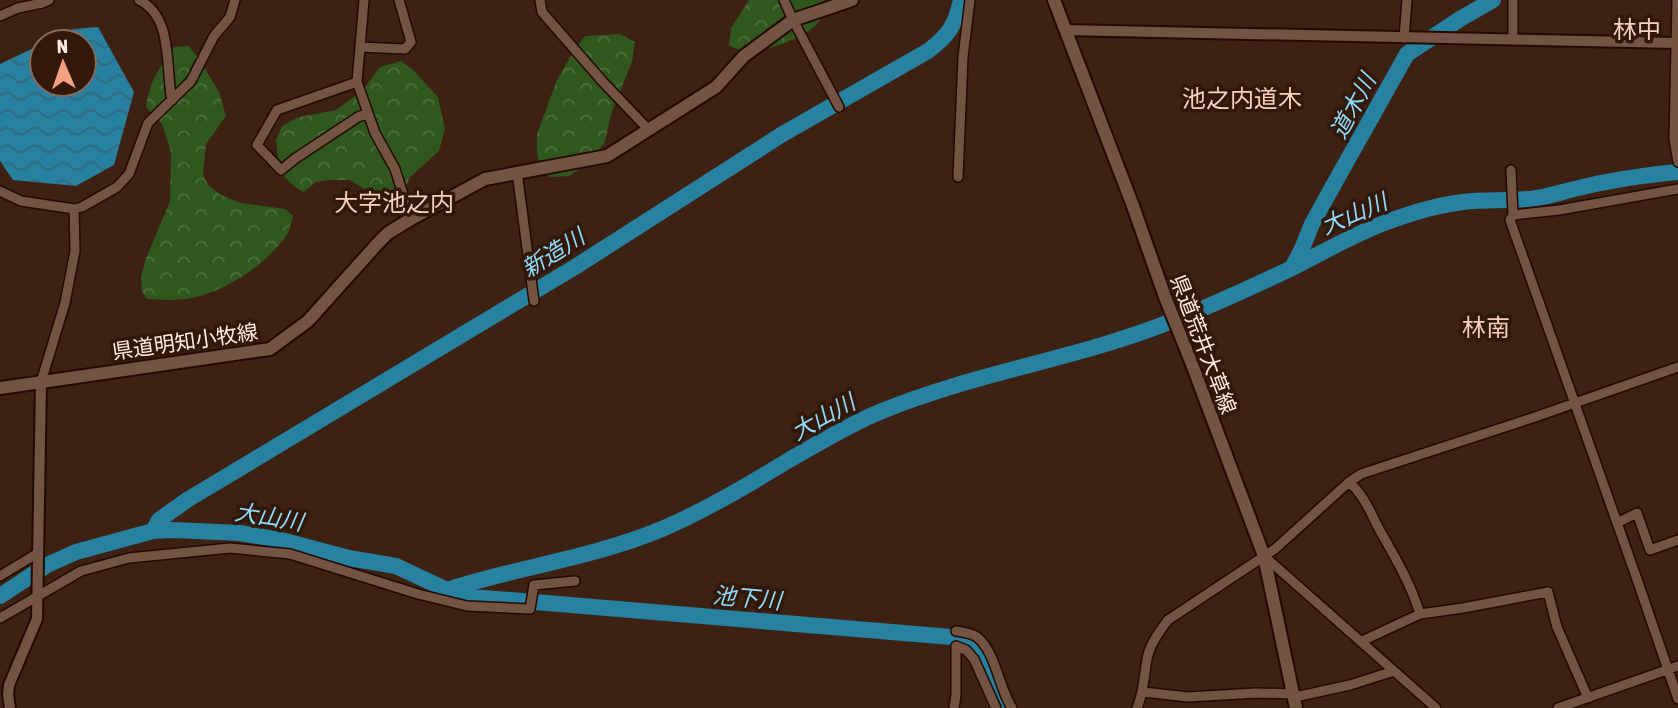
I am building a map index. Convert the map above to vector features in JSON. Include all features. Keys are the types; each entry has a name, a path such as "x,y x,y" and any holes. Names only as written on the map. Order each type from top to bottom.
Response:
{"main road":[{"name":"県道明知小牧線","path":"0,388 270,349 308,321 388,233 411,219 485,179 607,156 716,88 744,56 793,20 852,0"},
{"name":"県道荒井大草線","path":"1054,0 1264,556 1295,700"}],"street":[{"path":"0,16 49,0"},
{"path":"139,0 155,12 166,42 172,100"},
{"path":"0,191 21,201 74,209 117,187 129,174 144,129 191,81 209,45 230,17 235,0"},
{"path":"364,0 357,82 383,150 395,169 411,219"},
{"path":"361,47 405,49 411,42 399,0"},
{"path":"540,0 542,12 648,130"},
{"path":"784,0 839,107"},
{"path":"958,177 963,57 970,0"},
{"path":"1407,0 1409,38"},
{"path":"1513,0 1513,39"},
{"path":"1677,0 1675,145 1678,162"},
{"path":"1065,30 1677,43"},
{"path":"357,82 277,110 257,145 281,170 358,117 368,113"},
{"path":"1511,170 1510,220 1678,699"},
{"path":"517,172 534,301"},
{"path":"1512,213 1559,210 1678,189"},
{"path":"10,708 9,685 37,619 41,382 65,303 75,251 74,209"},
{"path":"1137,708 1143,692 1147,656 1156,636 1168,620 1264,556 1361,474 1678,367"},
{"path":"1349,482 1369,509 1413,589 1420,614"},
{"path":"1617,523 1637,513 1650,550 1678,540"},
{"path":"0,618 81,571 129,558 230,548 290,554 418,594 467,606 530,609 534,585 575,581"},
{"path":"0,576 38,553"},
{"path":"1264,556 1436,708"},
{"path":"1362,641 1420,614 1548,592 1557,627 1588,698"},
{"path":"956,631 971,634 981,641 1012,708"},
{"path":"954,708 956,646 966,650 974,659 996,708"},
{"path":"1558,708 1678,666"},
{"path":"1143,692 1188,697 1256,693 1295,700 1394,671"}],"green space":[{"path":"749,0 824,0 824,11 816,25 799,37 748,55 729,45 731,28"},
{"path":"620,34 635,42 632,62 611,114 605,142 589,163 569,176 550,177 543,172 537,155 537,134 557,80 585,36"},
{"path":"189,46 219,92 226,116 206,144 203,175 209,186 221,195 241,203 285,209 293,216 287,234 278,246 234,282 190,298 147,299 142,291 141,277 170,201 171,152 162,124 146,107 147,98 152,82 174,47"},
{"path":"401,61 438,97 445,129 439,151 409,178 405,211 350,180 316,182 304,192 285,178 276,166 279,164 276,140 282,126 299,117 336,110 363,90 380,67"}],"water":[{"path":"98,27 134,92 114,165 76,186 13,180 0,161 0,64 28,51 28,98 98,98 98,28 86,28"}],"waterway":[{"name":"新造川","path":"153,531 159,520 187,500 575,267 781,135 928,51 950,29 961,0"},
{"name":"道木川","path":"1293,266 1312,224 1407,54 1493,0"},
{"name":"大山川","path":"447,590 609,548 662,529 882,411 951,387 1159,326 1243,291 1387,222 1454,203 1532,199 1610,181 1678,172"},
{"name":"池下川","path":"0,596 47,565 76,552 153,531 240,533 396,566 447,590 469,597 963,638 980,655 994,693 1003,708"}],"district":[{"name":"林中","path":"1637,29"},
{"name":"池之内道木","path":"1242,98"},
{"name":"大字池之内","path":"394,202"},
{"name":"林南","path":"1486,327"}]}
